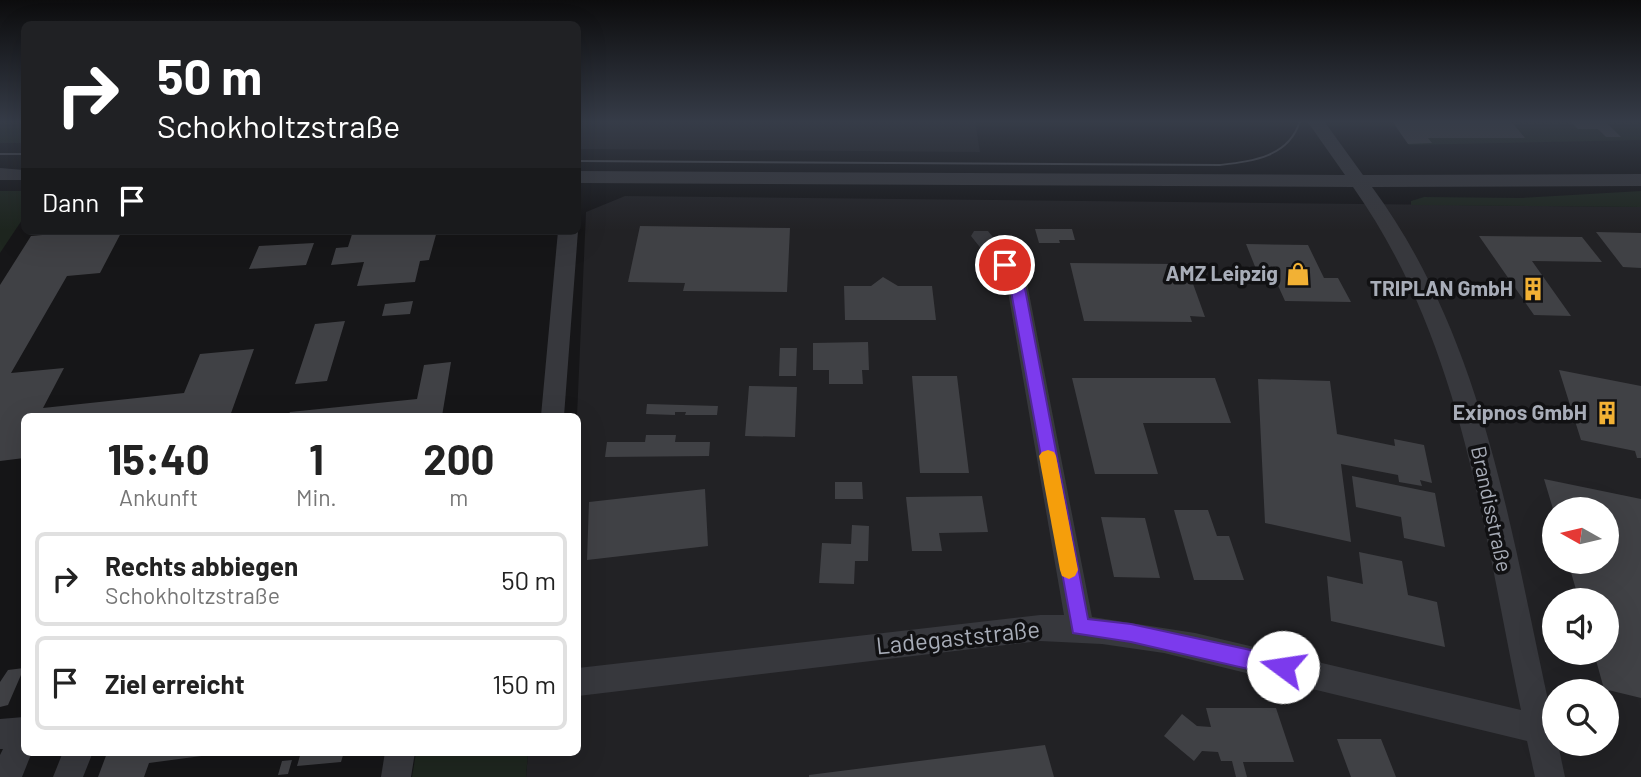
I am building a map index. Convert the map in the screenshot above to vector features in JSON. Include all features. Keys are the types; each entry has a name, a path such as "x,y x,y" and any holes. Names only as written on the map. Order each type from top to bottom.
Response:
{"street":[{"name":"Brandisstraße","path":"1341,157 1403,249 1446,338 1473,421 1550,777"},
{"path":"0,174 21,174"},
{"path":"581,177 1641,180"},
{"path":"552,413 568,235"},
{"path":"981,236 1016,278 1080,627"},
{"name":"Ladegaststraße","path":"581,682 1040,628 1080,627 1131,633 1223,652 1540,729"},
{"path":"0,734 21,734"},
{"path":"6,777 21,741"},
{"path":"68,777 76,756"},
{"path":"396,777 399,756"}],"shaded area":[{"path":"0,191 21,191 21,222 0,253"},
{"path":"1641,191 1641,207 1411,205 1411,201 1424,197 1521,198"},
{"path":"625,196 1641,207 1641,777 526,777 528,756 581,756 581,413 577,413 586,212"},
{"path":"416,756 528,756 526,777 412,777"}],"building":[{"path":"640,226 790,228 787,292 683,291 685,283 628,282"},
{"path":"1035,229 1072,229 1075,240 1039,243"},
{"path":"1596,232 1641,233 1641,268 1623,267"},
{"path":"120,235 100,273 67,276 11,373 64,368 43,408 184,393 200,354 254,349 231,413 21,413 21,458 0,461 0,285 31,236"},
{"path":"352,235 436,235 429,260 420,261 415,282 357,286 364,262 331,265 336,248 348,247"},
{"name":"TRIPLAN GmbH","path":"1479,236 1582,237 1602,262 1532,261 1571,316 1534,315"},
{"path":"314,243 306,265 249,269 259,246"},
{"name":"AMZ Leipzig","path":"1246,244 1308,245 1324,278 1338,278 1351,302 1285,301 1271,270 1256,269"},
{"path":"1070,263 1174,264 1180,281 1192,281 1205,317 1190,316 1192,322 1084,321"},
{"path":"883,277 898,286 932,286 936,320 845,320 844,286 871,286"},
{"path":"413,301 410,314 382,316 385,304"},
{"path":"345,321 327,381 295,384 315,324"},
{"path":"868,342 869,370 862,370 863,384 829,384 829,370 813,370 813,343"},
{"path":"780,348 797,348 796,376 779,376"},
{"path":"451,362 442,413 290,413 417,399 424,365"},
{"name":"Exipnos GmbH","path":"1559,370 1641,386 1641,458 1637,458 1635,451 1581,440"},
{"path":"912,376 957,376 969,473 920,473"},
{"path":"1072,378 1215,378 1231,423 1143,423 1158,474 1095,474"},
{"path":"1258,379 1330,381 1337,434 1395,446 1394,439 1424,445 1432,483 1420,480 1422,486 1399,482 1398,475 1341,464 1351,542 1265,523"},
{"path":"749,386 797,387 795,437 745,436"},
{"path":"647,404 718,406 717,415 685,415 686,412 675,412 675,415 646,414"},
{"path":"646,435 676,435 675,442 710,442 709,456 605,457 607,442 645,442"},
{"path":"1352,476 1435,493 1445,547 1404,538 1401,517 1356,507"},
{"path":"1544,479 1641,499 1641,698 1619,693 1619,679 1601,679 1597,665 1619,665 1619,588 1576,588 1571,574 1619,574 1619,497 1549,497"},
{"path":"835,482 862,482 863,499 835,499"},
{"path":"705,489 708,546 587,560 589,502"},
{"path":"982,496 988,532 939,533 942,551 912,551 906,497"},
{"path":"1174,510 1208,510 1217,536 1229,536 1244,580 1194,580"},
{"path":"1101,517 1145,518 1160,578 1114,577"},
{"path":"852,525 869,526 868,561 855,561 854,584 819,583 822,543 851,544"},
{"path":"1359,552 1402,561 1408,595 1437,602 1445,647 1331,621 1327,576 1363,584"},
{"path":"21,668 21,675 8,705 0,707 0,682 8,670"},
{"path":"1206,708 1276,708 1294,762 1243,762 1247,777 1236,777 1232,761 1221,761 1218,752 1202,751 1194,761 1164,736 1182,714 1197,726 1211,727"},
{"path":"1337,739 1381,739 1396,777 1351,777"},
{"path":"1045,745 1054,777 809,777 809,775"},
{"path":"106,756 202,756 149,763 144,777 98,777"},
{"path":"300,756 343,756 341,762 297,766"},
{"path":"292,760 288,774 278,775 282,761"}],"tram line":[{"path":"581,161 1220,165 1262,157"}],"slow traffic":[{"path":"1048,456 1069,570"}],"place":[{"name":"AMZ Leipzig","path":"1298,274"},
{"name":"TRIPLAN GmbH","path":"1533,289"},
{"name":"Exipnos GmbH","path":"1607,413"}],"route":[{"path":"1005,265 1016,278 1080,627 1131,633 1283,667"}]}
